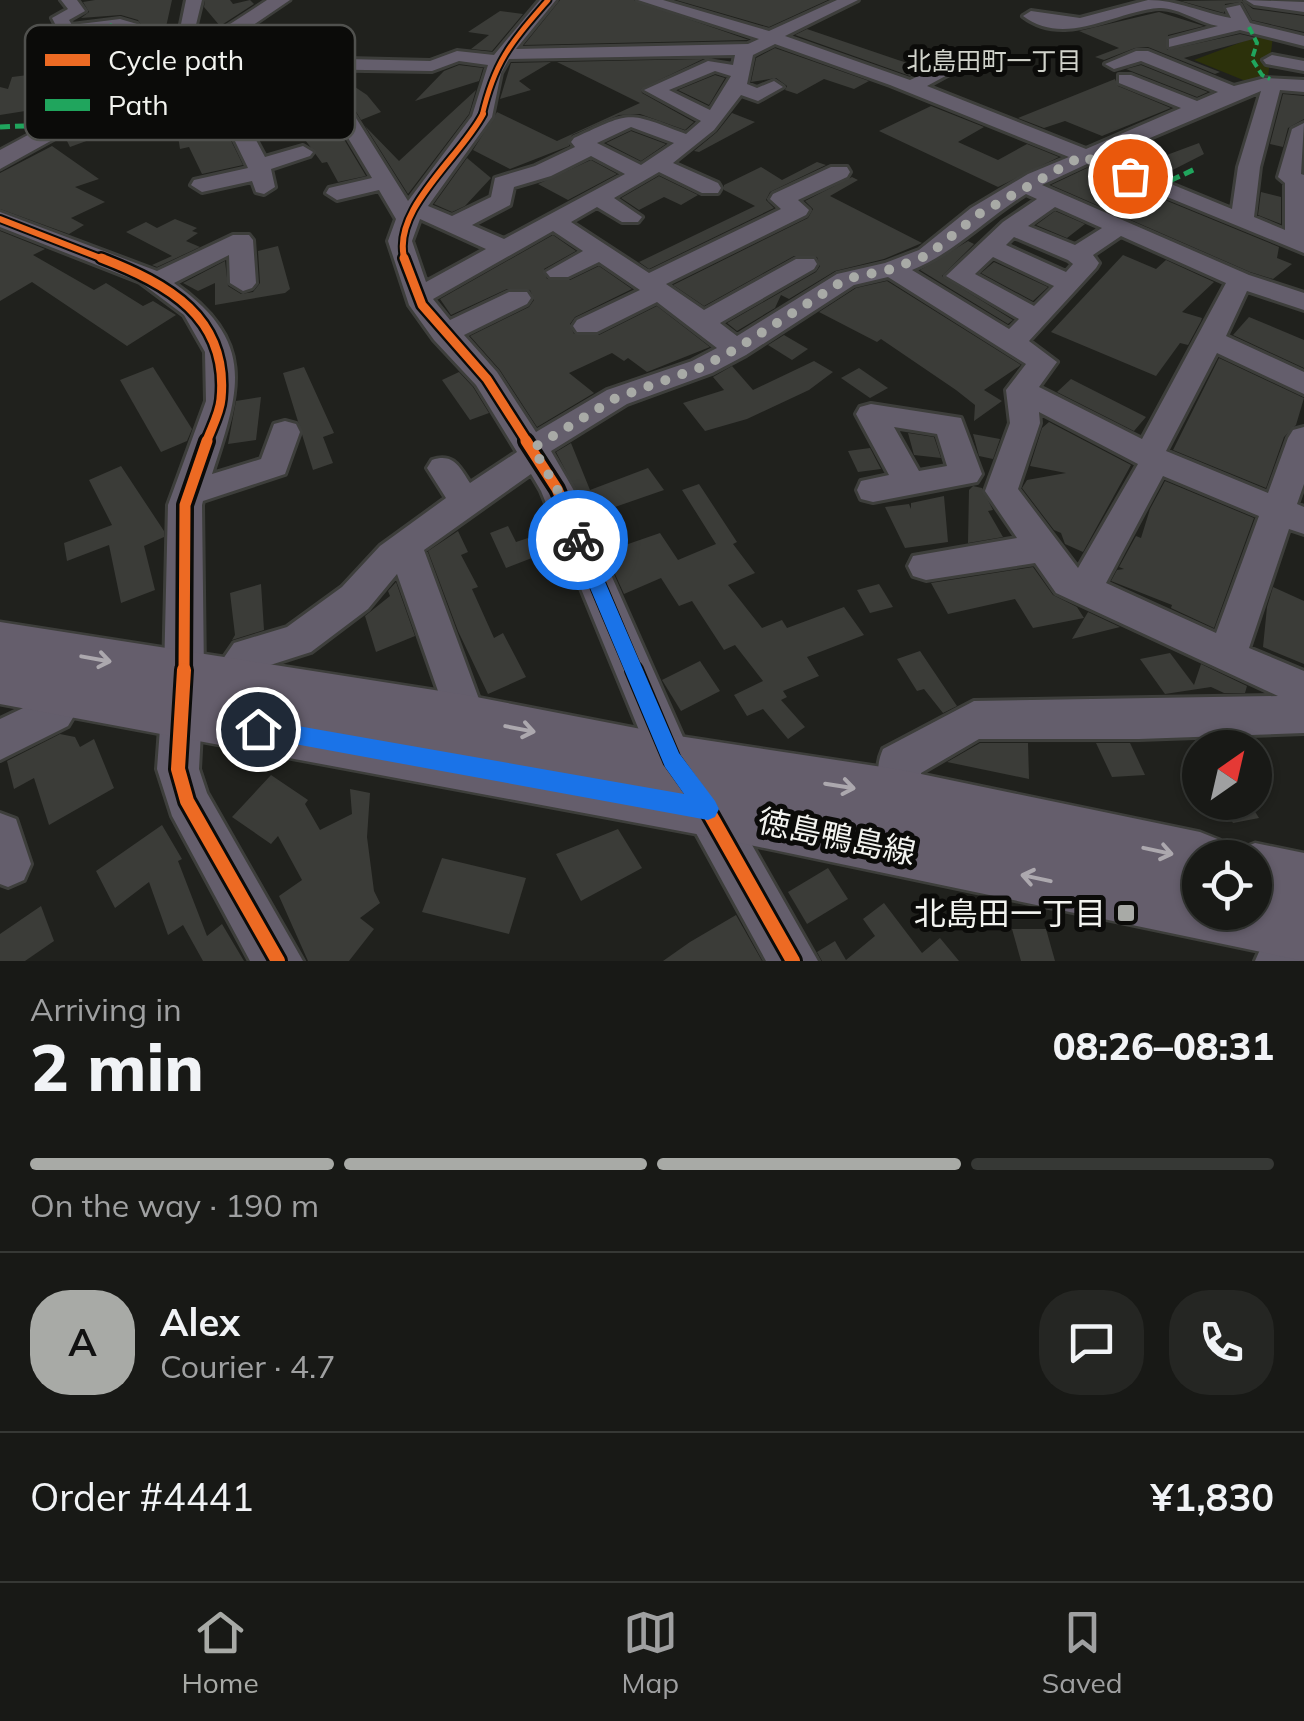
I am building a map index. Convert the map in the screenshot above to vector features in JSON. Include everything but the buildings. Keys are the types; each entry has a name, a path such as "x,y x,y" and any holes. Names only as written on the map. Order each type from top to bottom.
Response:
{"main road":[{"path":"242,25 280,0"},
{"path":"6,158 39,140"},
{"name":"徳島鴨島線","path":"0,642 708,809 1182,908"},
{"name":"徳島鴨島線","path":"0,682 67,694 197,691 466,718 672,760 902,796 1182,856"},
{"name":"徳島鴨島線","path":"1272,894 1298,927"},
{"name":"徳島鴨島線","path":"1272,923 1298,927"}],"street":[{"path":"64,25 60,18 77,10 68,0"},
{"path":"189,25 194,0"},
{"path":"548,0 513,56 486,86 482,118 411,214 400,241 420,296 444,334 487,379 557,489 672,760 708,809 793,961"},
{"path":"646,0 774,37 912,87 1242,221 1303,239"},
{"path":"420,296 650,169 688,142 712,118 738,80 745,52 850,0"},
{"path":"1254,0 1292,3"},
{"path":"1031,16 1047,23 1058,20 1074,26 1159,1 1207,19 1234,12 1304,25"},
{"path":"1234,12 1274,48 1304,66"},
{"path":"1175,43 1234,12 1304,33"},
{"path":"1274,48 1304,41"},
{"path":"355,66 432,66 457,56 677,45 752,49"},
{"path":"1274,48 1304,50"},
{"path":"1274,48 1304,58"},
{"path":"1242,221 1249,167 1273,91 1270,79 1274,48"},
{"path":"1197,108 1119,71 1142,55 1237,92"},
{"path":"513,56 552,64"},
{"path":"912,87 953,67 931,58"},
{"path":"712,118 653,90 714,65 758,95 774,87"},
{"path":"1150,79 1151,72 1170,66"},
{"path":"861,93 889,79"},
{"path":"197,691 248,656 298,640 355,598 405,546 535,451 616,398 702,367 846,279 892,269 928,255 979,214 1082,156 1237,92 1304,86"},
{"path":"688,142 630,120 581,142 710,188"},
{"path":"1302,129 1293,198 1303,239"},
{"path":"355,134 383,182 411,214 453,225 506,248"},
{"path":"244,140 262,175"},
{"path":"453,225 502,200 502,184 543,172 591,148"},
{"path":"202,185 262,175 303,152"},
{"path":"1249,167 1296,179"},
{"path":"587,326 798,210 771,194 839,172"},
{"path":"337,193 383,182"},
{"path":"1026,186 1240,280 1304,302"},
{"path":"597,198 630,218"},
{"path":"1036,318 959,276 1010,227 1053,198"},
{"path":"1178,213 1304,262"},
{"path":"0,219 155,282 195,310 219,352 222,401 185,505 197,691 178,770 187,801 216,859 278,961"},
{"path":"554,222 736,349"},
{"path":"1010,227 1088,263 1011,342"},
{"path":"1078,256 1119,227"},
{"path":"202,233 235,247"},
{"path":"155,282 235,247 270,244"},
{"path":"235,247 244,283"},
{"path":"991,247 1070,284"},
{"path":"559,272 600,252"},
{"path":"702,322 805,264"},
{"path":"892,269 1043,362 1021,390 1025,423 1002,492 1069,583 1304,689"},
{"path":"1084,590 1240,280"},
{"path":"444,334 518,298"},
{"path":"1211,340 1304,384"},
{"path":"1021,390 1152,458 1292,516"},
{"path":"910,484 871,414 950,425 966,474"},
{"path":"189,493 274,466 286,432"},
{"path":"1227,656 1292,516 1304,438"},
{"path":"444,468 466,502"},
{"path":"873,490 966,474 1008,474"},
{"path":"405,546 466,718"},
{"path":"926,566 1044,548"},
{"path":"0,740 54,713 67,694"},
{"path":"902,796 898,763 974,720 1304,714"}],"green space":[{"path":"1253,30 1273,36 1268,77 1248,82 1194,60 1255,37"}],"marked path":[{"path":"1249,27 1257,43 1252,59 1262,75 1270,79"},
{"path":"0,127 25,126"},
{"path":"1157,187 1195,169"}],"cycle path":[{"path":"548,0 510,44 492,73 482,117 410,214 400,241 403,256 422,305 487,379 557,489 672,760 707,809 793,961"},
{"path":"0,219 149,277 195,310 219,352 221,401 185,505 184,675 178,769 187,801 217,859 278,961"}],"way so far":[{"path":"578,540 557,489 533,448 616,398 702,367 736,349 846,279 892,269 928,255 979,214 1082,156 1130,176"}],"place":[{"name":"北島田一丁目","path":"1126,913"}],"district":[{"name":"北島田町一丁目","path":"994,60"}],"route":[{"path":"258,729 708,809 672,760 578,540"}]}
